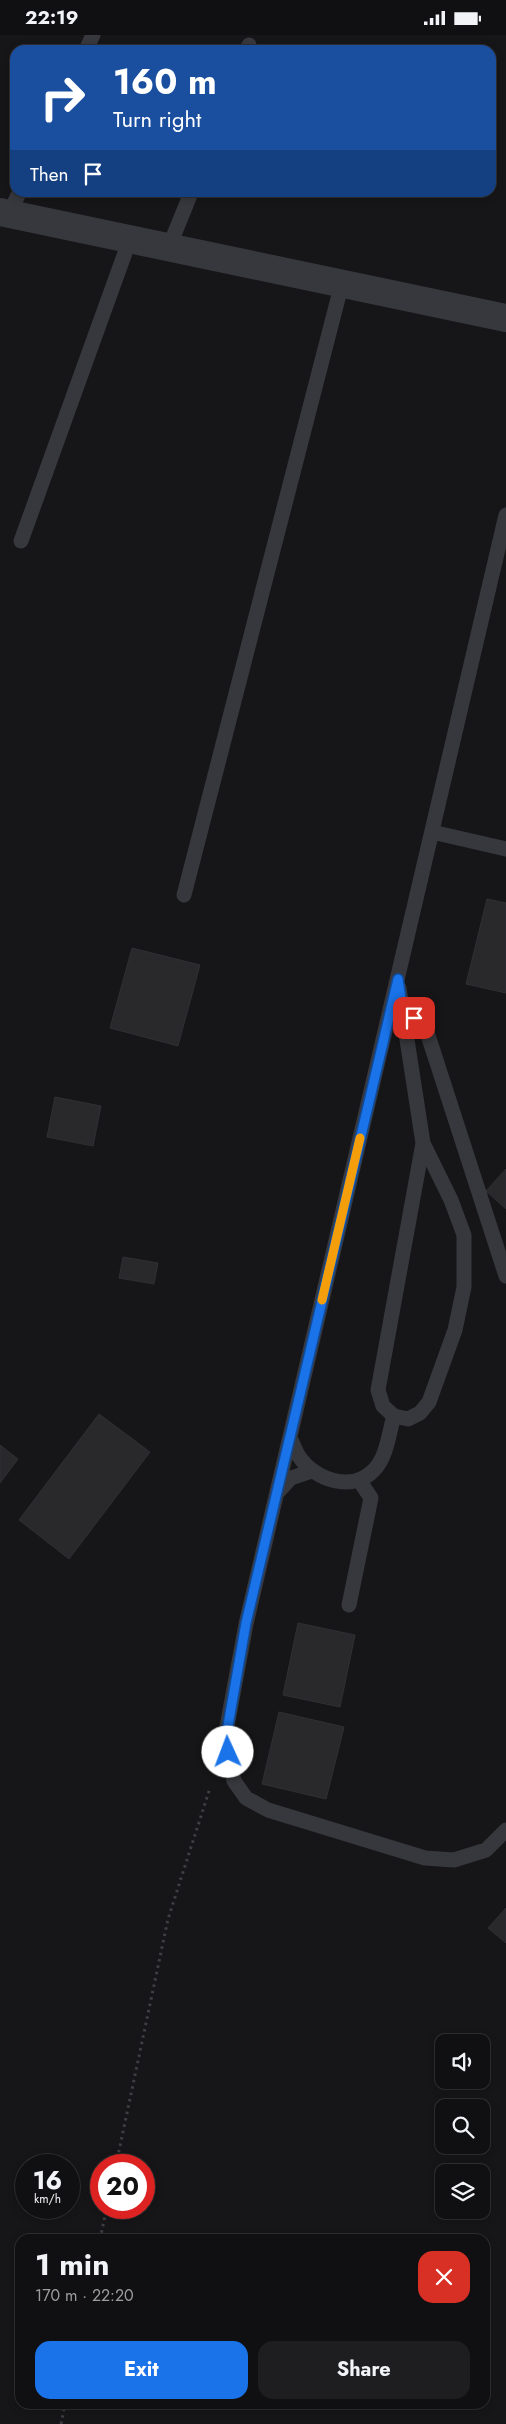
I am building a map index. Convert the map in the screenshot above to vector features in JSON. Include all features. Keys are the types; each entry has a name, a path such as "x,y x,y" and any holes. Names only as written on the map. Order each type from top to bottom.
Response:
{"street":[{"path":"9,206 130,239 506,318"}],"lane":[{"path":"169,247 189,197"},
{"path":"21,541 130,239"},
{"path":"184,895 342,283"},
{"path":"506,515 246,1623 226,1737 234,1781 246,1799 268,1810 425,1858 454,1860 486,1850 506,1829"},
{"path":"432,832 506,849"},
{"path":"398,979 423,1143 451,1201 464,1235 464,1287 455,1330 429,1401 420,1413 408,1419 394,1416 383,1406 378,1390 423,1143"},
{"path":"402,1006 426,1029 506,1276"},
{"path":"290,1438 298,1456 312,1471 329,1481 345,1483 359,1480 375,1470 384,1452 394,1416"},
{"path":"277,1493 291,1478 312,1471"},
{"path":"349,1605 371,1498 359,1480"}],"path":[{"path":"118,2154 168,1919 211,1782"},
{"path":"101,2234 104,2219"},
{"path":"61,2424 64,2409"}],"building":[{"path":"487,899 506,903 506,993 466,984"},
{"path":"132,948 200,965 178,1046 110,1028"},
{"path":"55,1097 101,1106 93,1146 47,1137"},
{"path":"506,1169 506,1209 486,1191"},
{"path":"123,1257 158,1263 154,1284 119,1278"},
{"path":"99,1414 150,1452 69,1559 19,1520"},
{"path":"0,1445 18,1459 0,1483"},
{"path":"298,1623 355,1635 340,1707 283,1695"},
{"path":"279,1712 344,1727 326,1799 262,1784"},
{"path":"506,1908 506,1943 488,1928"}],"slow traffic":[{"path":"322,1300 360,1138"}],"route":[{"path":"228,1752 226,1737 246,1623 398,979 402,1006 414,1018"}]}
